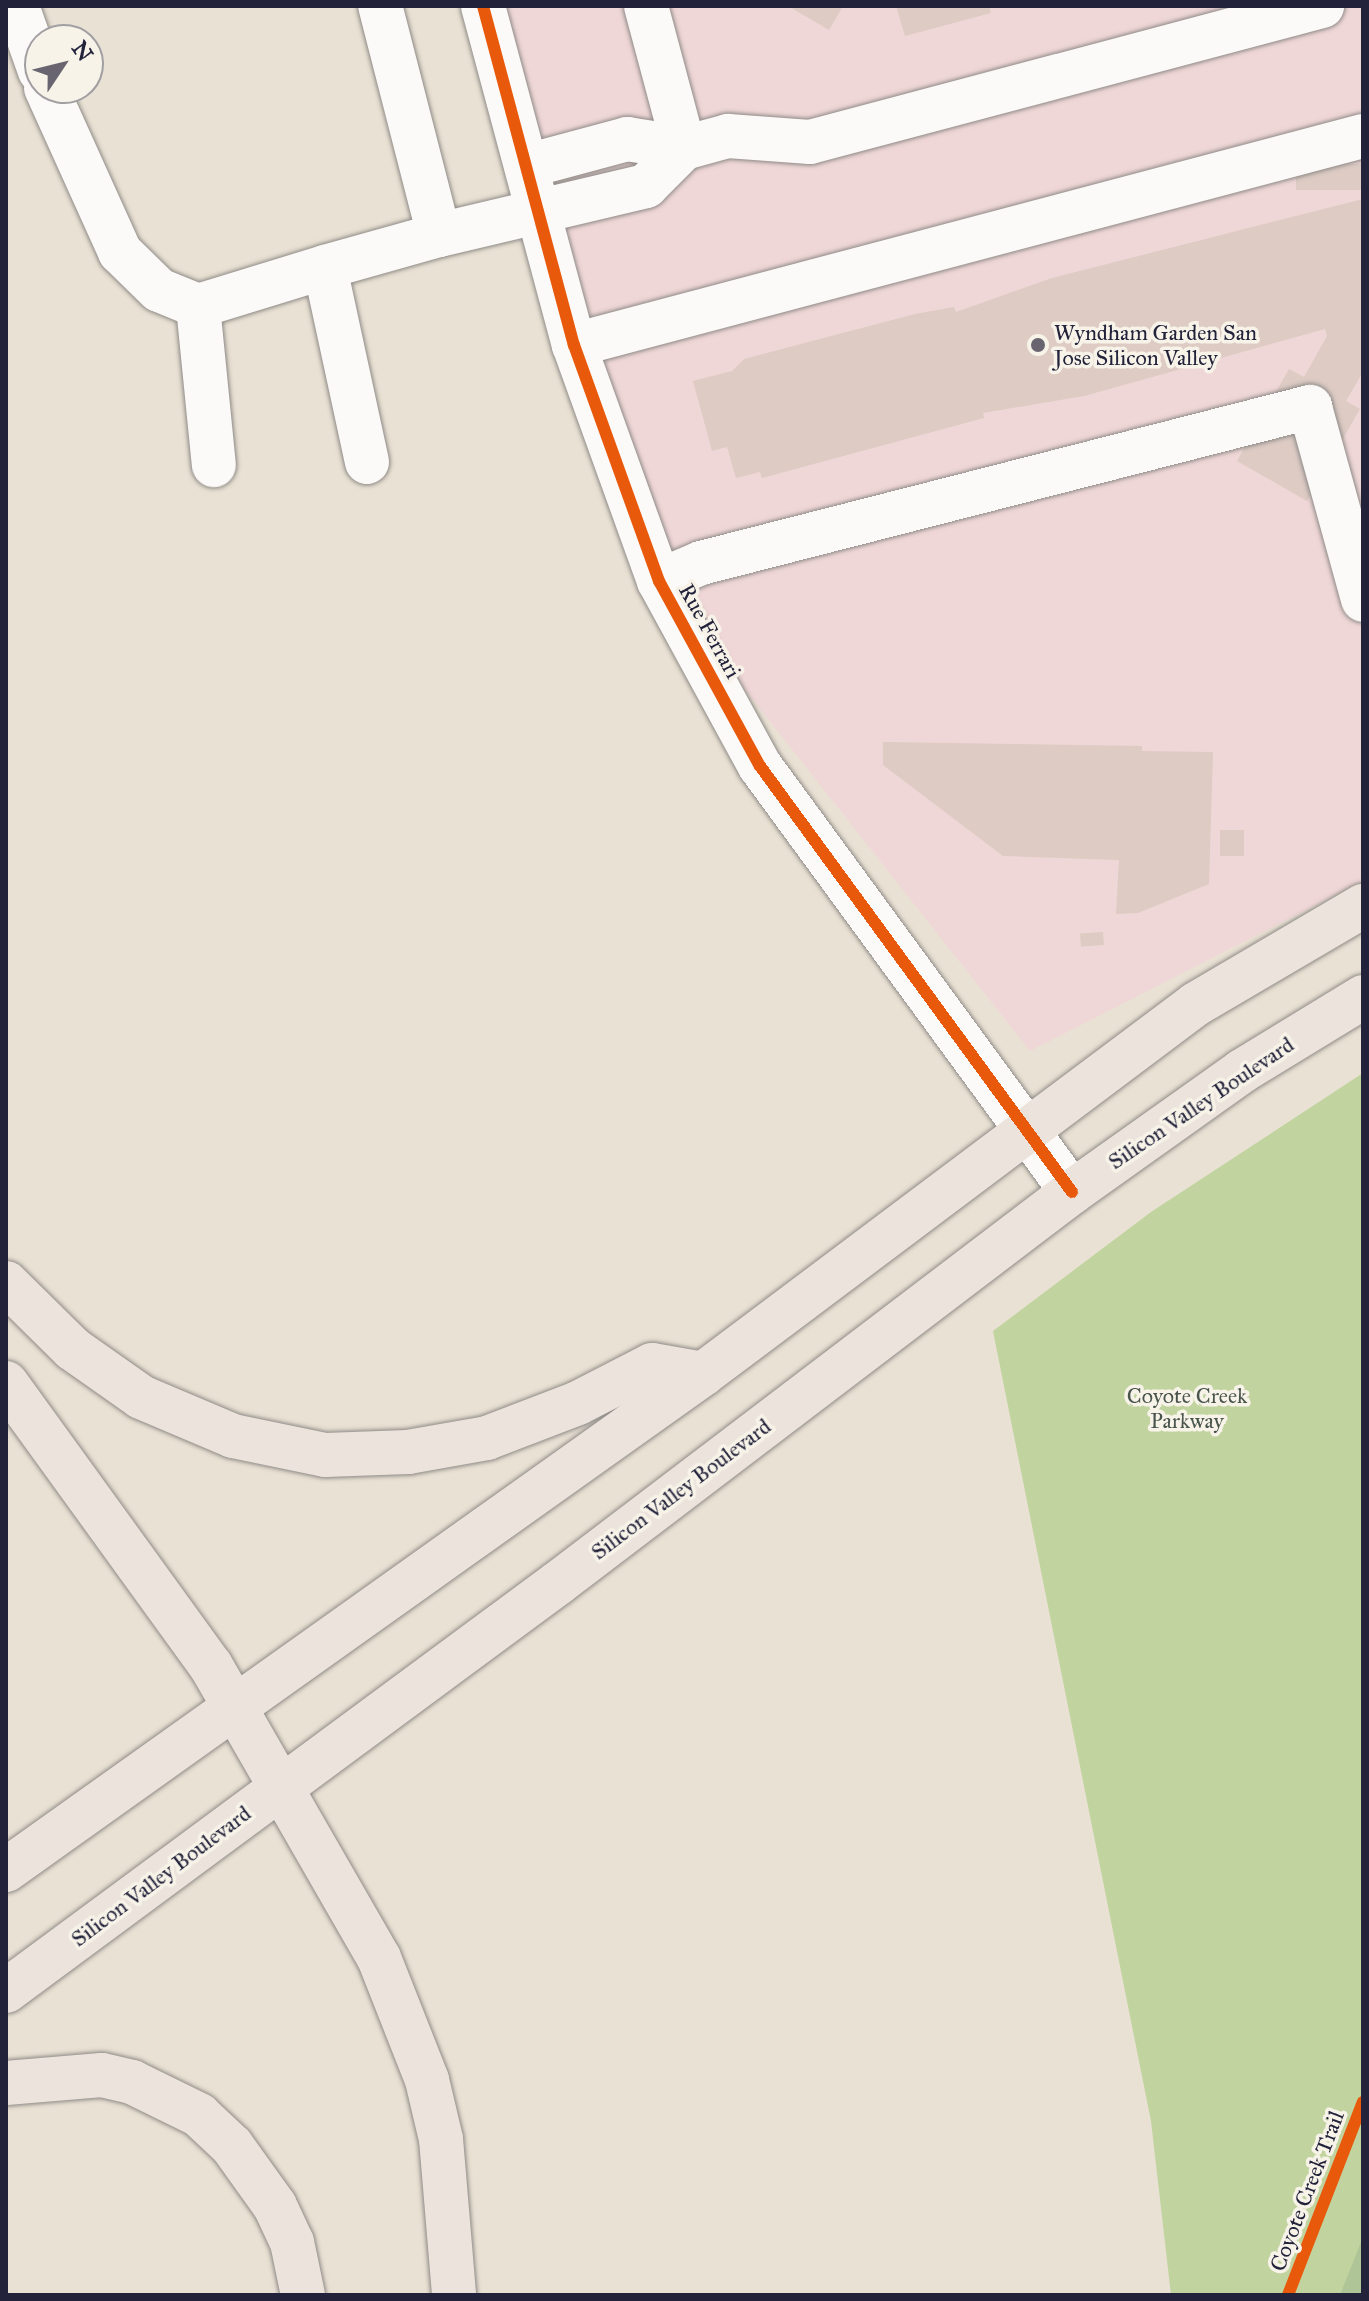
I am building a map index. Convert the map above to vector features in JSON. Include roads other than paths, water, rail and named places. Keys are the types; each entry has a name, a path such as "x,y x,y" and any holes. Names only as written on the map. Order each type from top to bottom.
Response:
{"main road":[{"path":"6,1870 703,1374 1196,1004 1363,906"},
{"name":"Silicon Valley Boulevard","path":"6,1991 558,1583 1072,1192 1242,1071 1363,997"},
{"path":"6,1283 73,1349 141,1397 233,1436 325,1455 408,1452 487,1438 566,1408 652,1365 703,1374"},
{"path":"6,1383 211,1666 379,1958 427,2080 448,2192 454,2295"},
{"path":"6,2083 102,2075 132,2082 199,2115 232,2146 275,2206 292,2242 303,2295"}],"street":[{"path":"17,6 24,26"},
{"path":"380,6 439,235"},
{"name":"Rue Ferrari","path":"483,6 574,345 659,581 760,766 1072,1192"},
{"path":"646,6 684,148"},
{"path":"527,166 627,139 684,148 728,136 810,142 1322,6"},
{"path":"53,104 120,252 159,290 198,306 439,235 646,186 684,148"},
{"path":"574,345 1363,136"},
{"path":"325,267 367,462"},
{"path":"198,306 214,465"},
{"path":"659,581 701,563 1310,407 1363,600"}],"place":[{"name":"Wyndham Garden San Jose Silicon Valley","path":"1038,345"}],"park label":[{"name":"Coyote Creek Parkway","path":"1187,1408"}]}
